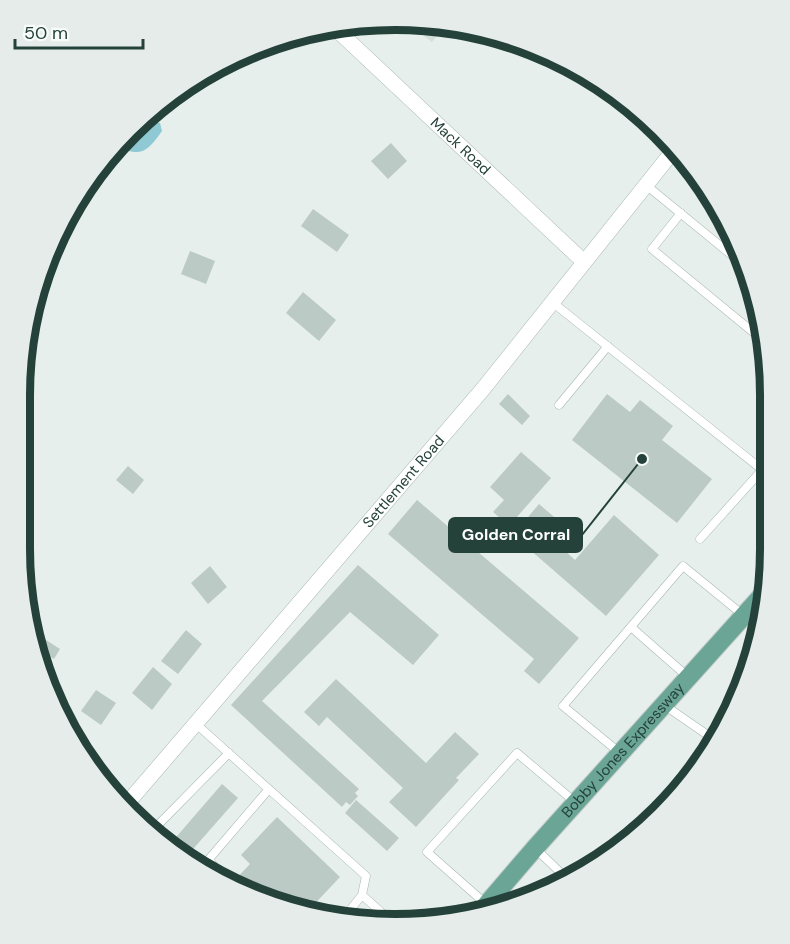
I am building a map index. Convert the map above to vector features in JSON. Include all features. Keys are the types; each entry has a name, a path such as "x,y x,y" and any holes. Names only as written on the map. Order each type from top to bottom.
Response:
{"main road":[{"name":"Bobby Jones Expressway","path":"488,902 756,602"}],"street":[{"name":"Mack Road","path":"341,34 584,262"},
{"name":"Settlement Road","path":"130,800 483,388 670,155"}],"lane":[{"path":"646,185 732,255"},
{"path":"681,213 652,249 755,333"},
{"path":"552,302 760,468"},
{"path":"559,405 608,346"},
{"path":"700,539 760,472"},
{"path":"621,753 563,706 683,566 744,616"},
{"path":"631,627 689,677"},
{"path":"664,705 709,736"},
{"path":"195,723 366,876 362,895 349,911"},
{"path":"157,826 229,753"},
{"path":"479,904 427,852 517,753 576,803"},
{"path":"213,866 209,859 269,789"},
{"path":"535,848 561,873"},
{"path":"362,895 383,913"}],"shaded area":[{"path":"418,31 439,33 432,42"}],"water":[{"path":"152,122 160,123 162,131 148,148 138,152 125,150"}],"building":[{"path":"391,143 407,161 388,179 371,161"},
{"path":"313,209 349,235 337,252 301,226"},
{"path":"190,251 215,261 206,284 181,274"},
{"path":"303,292 336,320 319,341 286,313"},
{"path":"508,394 530,416 522,425 499,404"},
{"path":"607,394 630,412 640,400 673,426 662,440 712,479 677,523 572,440"},
{"path":"521,452 551,478 509,526 493,512 504,500 490,487"},
{"path":"128,466 144,480 133,494 116,480"},
{"path":"417,500 579,638 539,684 524,671 534,659 388,534"},
{"path":"539,504 575,535 563,549 575,560 614,515 659,555 606,616 513,535"},
{"path":"358,565 439,635 413,665 350,612 262,701 359,789 355,793 358,796 350,805 346,802 342,807 231,705"},
{"path":"210,566 227,587 208,604 191,583"},
{"path":"186,630 202,644 178,674 161,661"},
{"path":"41,636 60,649 54,659 45,654"},
{"path":"153,667 172,684 152,710 132,693"},
{"path":"336,679 426,763 455,732 479,754 456,778 459,780 416,827 389,802 403,788 327,717 319,726 304,712"},
{"path":"96,690 116,703 101,725 81,711"},
{"path":"222,784 238,798 191,851 174,840"},
{"path":"356,800 399,838 387,851 345,813"},
{"path":"277,817 340,877 314,905 301,902 237,878 250,864 241,855"}],"place":[{"name":"Golden Corral","path":"642,459"}]}
